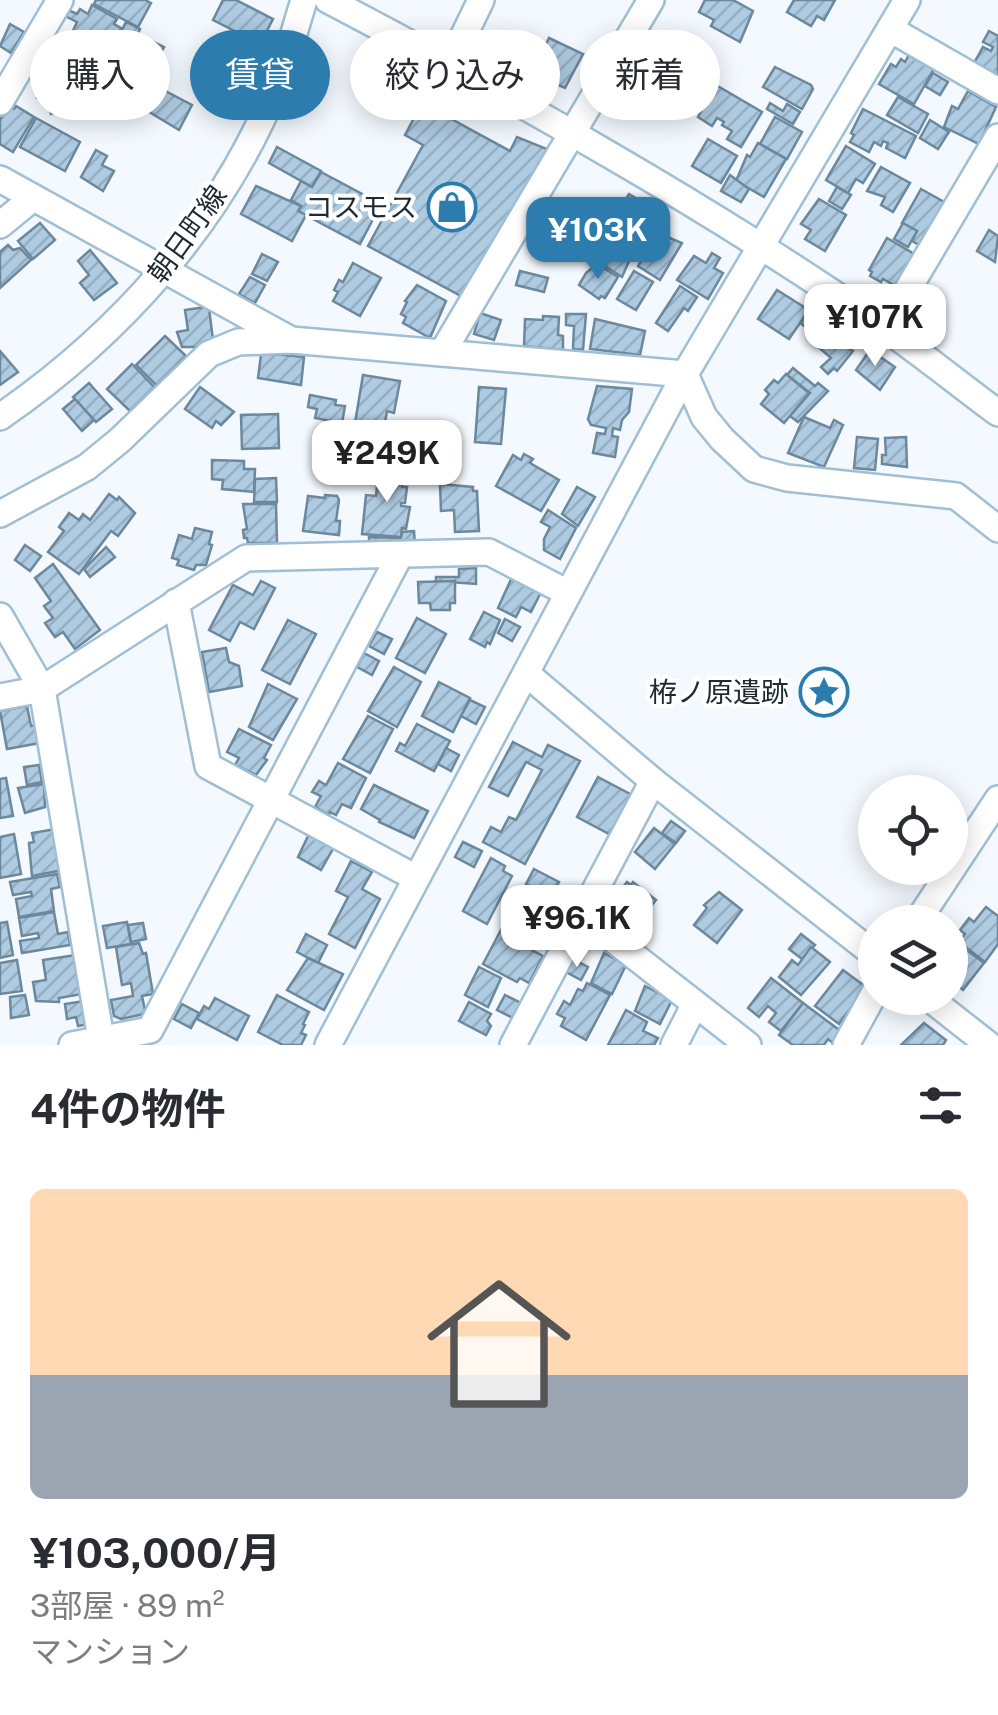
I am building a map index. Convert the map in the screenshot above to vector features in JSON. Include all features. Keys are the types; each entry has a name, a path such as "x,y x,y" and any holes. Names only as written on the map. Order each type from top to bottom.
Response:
{"street":[{"path":"0,102 60,0"},
{"name":"朝日町線","path":"0,417 70,364 163,271 206,214 276,87 304,0"},
{"path":"328,0 385,30"},
{"path":"467,30 482,0"},
{"path":"442,353 651,0"},
{"path":"328,1045 685,374 907,0"},
{"path":"890,30 998,91"},
{"path":"551,120 762,247 885,328 998,414"},
{"path":"885,328 998,137"},
{"path":"0,179 292,340"},
{"path":"0,225 32,198"},
{"path":"0,514 86,466 120,440 209,354 238,342 292,340 685,374"},
{"path":"685,374 704,418 754,468 787,478 956,496 998,529"},
{"path":"0,697 42,689 246,558 489,552 568,593"},
{"path":"72,1045 102,1043 150,1030 400,555"},
{"path":"176,602 208,766 416,878"},
{"path":"0,616 42,689 102,1043"},
{"path":"527,674 653,780 858,942"},
{"path":"514,1045 653,780"},
{"path":"929,905 998,799"},
{"path":"583,916 748,1045"},
{"path":"674,1045 695,1004"},
{"path":"846,1045 862,1015"},
{"path":"950,1015 988,1045 998,1031"}],"building":[{"path":"96,0 151,3 138,27 94,4"},
{"path":"223,0 236,0 273,19 267,30 233,30 213,20"},
{"path":"705,0 733,0 753,11 740,42 711,26 714,20 699,12"},
{"path":"794,0 835,0 824,20 817,16 811,26 787,12"},
{"path":"92,5 117,19 114,24 120,30 73,30 77,22 63,15 66,9 77,14 80,9 88,14"},
{"path":"126,22 140,29 140,30 122,30"},
{"path":"10,24 24,32 11,53 0,46"},
{"path":"989,31 998,36 998,77 974,63 983,47 991,51 993,47 983,42"},
{"path":"560,43 580,53 565,88 560,86"},
{"path":"910,53 935,67 914,104 879,84 891,64 896,67 901,59 905,62"},
{"path":"775,67 811,85 813,89 802,109 763,87"},
{"path":"933,73 948,82 940,95 925,86"},
{"path":"720,87 762,112 741,147 727,139 732,131 722,125 720,120"},
{"path":"968,91 996,107 979,144 944,127 952,106 958,109"},
{"path":"170,93 190,104 179,130 162,120 170,120"},
{"path":"898,97 928,114 918,133 887,115"},
{"path":"770,103 783,111 787,104 800,112 793,124 767,109"},
{"path":"8,106 30,115 32,120 13,152 0,144 0,120"},
{"path":"863,109 916,136 905,158 886,148 888,143 883,141 881,146 874,142 869,152 850,142"},
{"path":"775,117 802,132 787,159 760,144"},
{"path":"35,120 80,142 65,171 20,147"},
{"name":"コスモス","path":"413,120 453,120 510,151 517,137 547,149 461,296 368,246 423,145 405,135"},
{"path":"930,120 949,132 938,149 920,138"},
{"path":"708,139 737,156 721,183 692,166"},
{"path":"758,143 786,159 764,197 736,181 747,155 750,157"},
{"path":"846,146 875,164 863,183 856,179 848,193 826,180"},
{"path":"277,147 321,171 312,187 269,163"},
{"path":"96,150 107,156 102,165 114,171 103,191 81,177"},
{"path":"881,167 910,183 893,212 881,205 885,197 867,191"},
{"path":"321,172 381,204 360,244 298,211 301,206 291,200 301,181 312,187"},
{"path":"730,175 749,189 741,202 721,191"},
{"path":"256,186 301,206 298,211 306,215 292,241 241,214"},
{"path":"837,187 851,195 842,209 829,201"},
{"path":"921,189 946,203 921,246 912,241 917,231 902,223"},
{"path":"629,194 642,202 632,218 619,211"},
{"path":"819,199 846,215 825,251 805,239 811,230 801,224"},
{"path":"618,212 641,222 643,227 622,277 580,250 594,227 606,233"},
{"path":"40,223 55,240 33,259 18,241"},
{"path":"903,223 917,231 908,247 894,239"},
{"path":"989,230 998,236 995,262 977,251"},
{"path":"658,233 682,243 660,280 638,266"},
{"path":"887,238 916,255 897,287 870,276 869,270"},
{"path":"8,245 13,250 20,248 31,260 0,288 0,252"},
{"path":"90,250 117,283 94,300 80,283 89,275 78,261"},
{"path":"712,253 720,258 714,268 723,273 708,299 677,280 694,256 706,263"},
{"path":"262,254 278,262 267,281 252,274"},
{"path":"353,263 381,278 360,316 333,301 339,280 343,282"},
{"path":"597,264 618,277 605,298 599,299 579,285"},
{"path":"520,271 548,278 544,292 516,285"},
{"path":"634,271 653,282 636,310 617,299"},
{"path":"250,277 265,285 255,303 239,294"},
{"path":"417,285 446,301 430,338 403,323 405,301"},
{"path":"680,286 697,297 668,331 656,323"},
{"path":"777,290 809,310 789,339 758,319"},
{"path":"209,308 213,340 201,343 201,347 182,347 177,332 188,330 185,310"},
{"path":"809,311 830,325 825,331 853,351 837,371 834,368 828,374 821,367 831,358 815,344 820,337 800,323"},
{"path":"480,313 501,320 494,340 474,334"},
{"path":"566,314 586,314 583,350 573,349 574,326 566,325"},
{"path":"543,316 559,317 558,335 563,336 563,350 524,346 525,319 543,320"},
{"path":"595,319 645,331 640,355 590,349"},
{"path":"165,336 186,356 157,386 136,365"},
{"path":"870,350 895,367 880,390 856,370"},
{"path":"0,351 18,372 0,385"},
{"path":"264,353 304,357 301,385 258,378"},
{"path":"132,364 155,388 131,412 107,389"},
{"path":"793,368 828,391 798,422 790,416 810,393 787,375"},
{"path":"786,374 809,393 784,423 761,404 769,394 765,390"},
{"path":"363,375 400,381 394,413 387,411 382,440 353,435"},
{"path":"89,383 112,409 96,422 73,397"},
{"path":"597,386 632,389 629,412 620,430 613,428 612,436 618,437 615,457 593,453 597,433 605,434 606,428 591,425 588,419"},
{"path":"200,387 234,412 221,425 216,421 212,428 185,409"},
{"path":"479,387 506,389 501,444 475,442"},
{"path":"310,395 336,400 335,405 345,406 342,423 315,418 317,409 308,407"},
{"path":"75,399 94,420 82,431 63,409"},
{"path":"278,414 279,448 242,449 241,415"},
{"path":"804,417 830,428 834,420 843,425 824,467 788,453"},
{"path":"857,437 878,439 875,470 854,468"},
{"path":"906,437 907,467 882,464 885,438"},
{"path":"524,454 533,459 530,463 559,480 541,511 496,486 513,455 521,460"},
{"path":"212,460 244,461 244,469 255,469 254,492 222,489 223,480 212,479"},
{"path":"379,466 404,468 402,487 407,487 401,506 410,507 401,537 362,534 366,495 376,496"},
{"path":"276,478 277,502 254,502 255,479"},
{"path":"440,484 473,487 477,491 479,531 455,532 454,510 441,511"},
{"path":"577,487 595,497 578,526 562,514"},
{"path":"109,494 117,500 119,497 135,513 118,536 111,531 79,574 48,552 64,531 59,527 69,513 79,520 83,514 90,520"},
{"path":"308,496 337,496 339,500 339,535 303,531"},
{"path":"243,504 276,504 277,543 248,543 244,538 243,530 247,529"},
{"path":"548,510 576,528 560,559 544,550 550,527 541,522"},
{"path":"195,528 212,532 212,545 206,565 196,565 194,570 177,565 179,560 172,558 179,535 192,539"},
{"path":"414,531 415,545 369,546 369,537 401,538 402,532"},
{"path":"25,545 41,556 30,571 15,560"},
{"path":"106,547 115,557 90,577 84,569"},
{"path":"53,564 100,630 75,649 63,632 55,637 45,623 53,618 44,606 51,601 35,578"},
{"path":"476,568 476,584 436,581 436,577 459,577 459,569"},
{"path":"512,577 541,592 531,612 521,607 516,617 498,608"},
{"path":"261,581 275,588 254,629 240,622 230,641 209,630 233,585 253,595"},
{"path":"455,581 455,603 450,603 450,610 431,610 430,603 419,603 418,582"},
{"path":"484,612 500,620 485,647 470,639"},
{"path":"417,618 446,634 425,673 396,658"},
{"path":"505,619 520,627 512,641 498,633"},
{"path":"288,620 316,634 290,684 262,670"},
{"path":"377,632 392,639 384,654 369,646"},
{"path":"226,648 229,662 239,666 242,686 209,692 202,652"},
{"path":"364,653 379,661 372,675 357,667"},
{"path":"394,667 421,682 397,727 368,711"},
{"path":"439,682 470,698 453,732 422,716"},
{"path":"268,684 297,699 273,740 249,727"},
{"path":"470,700 485,707 476,724 461,716"},
{"path":"27,706 31,726 37,725 40,743 7,749 0,711"},
{"path":"368,716 393,729 370,773 343,759"},
{"path":"417,724 450,741 434,771 396,751 400,743 405,746"},
{"path":"239,729 271,745 264,758 267,760 256,775 235,765 239,758 227,752"},
{"path":"513,742 542,757 548,745 580,761 525,864 483,842 491,827 501,832 509,817 516,820 542,770 526,762 508,796 489,787"},
{"path":"446,748 459,755 451,771 438,764"},
{"path":"338,763 366,778 351,808 342,804 336,815 329,815 315,807 321,796 312,792 319,781 326,785"},
{"path":"39,765 42,782 27,785 24,767"},
{"path":"598,777 632,795 611,835 577,817"},
{"path":"6,778 13,816 0,818 0,779"},
{"path":"44,784 45,807 25,813 18,788"},
{"path":"374,785 428,811 414,838 361,809"},
{"path":"671,821 685,831 676,843 662,833"},
{"path":"654,828 675,844 655,869 635,852"},
{"path":"56,829 63,870 32,876 32,833"},
{"path":"14,834 21,874 0,878 0,837"},
{"path":"309,834 334,847 321,870 298,857"},
{"path":"463,842 482,851 474,867 455,857"},
{"path":"491,858 505,866 503,871 512,876 487,924 463,911"},
{"path":"351,861 372,872 362,889 380,899 355,948 329,934 348,897 336,891"},
{"path":"534,869 559,882 551,897 526,884"},
{"path":"57,874 60,887 51,889 54,911 19,917 16,899 32,896 31,892 13,895 10,882"},
{"path":"627,882 633,882 656,900 629,934 607,917 621,899 617,895"},
{"path":"719,892 742,910 717,943 694,925 707,908 704,905"},
{"path":"517,895 555,916 540,945 513,931 517,913 510,908"},
{"path":"986,907 998,916 998,944 985,962 968,949 968,919 974,922"},
{"path":"54,912 58,934 68,932 70,945 22,953 20,941 39,938 38,933 22,936 19,918"},
{"path":"7,922 13,955 0,958 0,923"},
{"path":"127,922 131,944 107,948 103,926"},
{"path":"143,923 146,939 131,942 128,925"},
{"path":"502,928 528,942 526,947 543,956 529,983 520,978 517,982 483,964"},
{"path":"306,934 327,945 318,963 297,952"},
{"path":"801,934 815,945 802,959 789,949"},
{"path":"139,943 143,954 146,953 153,994 142,996 148,1010 144,1014 121,1019 114,1016 111,1000 133,996 131,983 122,985 116,947"},
{"path":"811,947 830,962 801,995 779,977 792,960 798,965"},
{"path":"968,951 984,963 968,984"},
{"path":"604,953 626,965 612,994 591,983"},
{"path":"76,955 82,994 59,998 59,1002 36,1001 33,982 46,980 43,960"},
{"path":"308,958 343,974 324,1010 287,990"},
{"path":"573,959 588,967 581,980 566,972"},
{"path":"17,960 22,991 0,994 0,963"},
{"path":"479,967 501,978 488,1007 465,995"},
{"path":"843,970 858,981 858,998 839,1024 815,1006"},
{"path":"771,978 803,1003 781,1031 769,1022 776,1013 768,1006 759,1017 748,1008"},
{"path":"587,983 610,995 586,1040 561,1026 565,1018 557,1014 564,1001 570,1005 578,989 583,991"},
{"path":"645,986 672,1000 660,1024 635,1011"},
{"path":"25,995 29,1015 11,1018 10,997"},
{"path":"277,995 309,1012 303,1024 301,1033 306,1035 301,1045 283,1045 258,1032"},
{"path":"505,995 521,1003 513,1018 497,1010"},
{"path":"215,998 249,1016 237,1040 197,1019 204,1006 209,1009"},
{"path":"84,1001 88,1024 78,1026 76,1017 67,1019 65,1004"},
{"path":"469,1002 491,1014 486,1035 459,1021"},
{"path":"803,1003 842,1032 833,1043 828,1039 824,1045 793,1045 779,1035"},
{"path":"182,1004 199,1013 191,1028 174,1019"},
{"path":"626,1010 647,1022 643,1031 658,1038 654,1045 608,1045"},
{"path":"924,1023 946,1040 943,1045 901,1045"}],"place":[{"name":"コスモス","path":"452,207"},
{"name":"栫ノ原遺跡","path":"824,692"}]}
